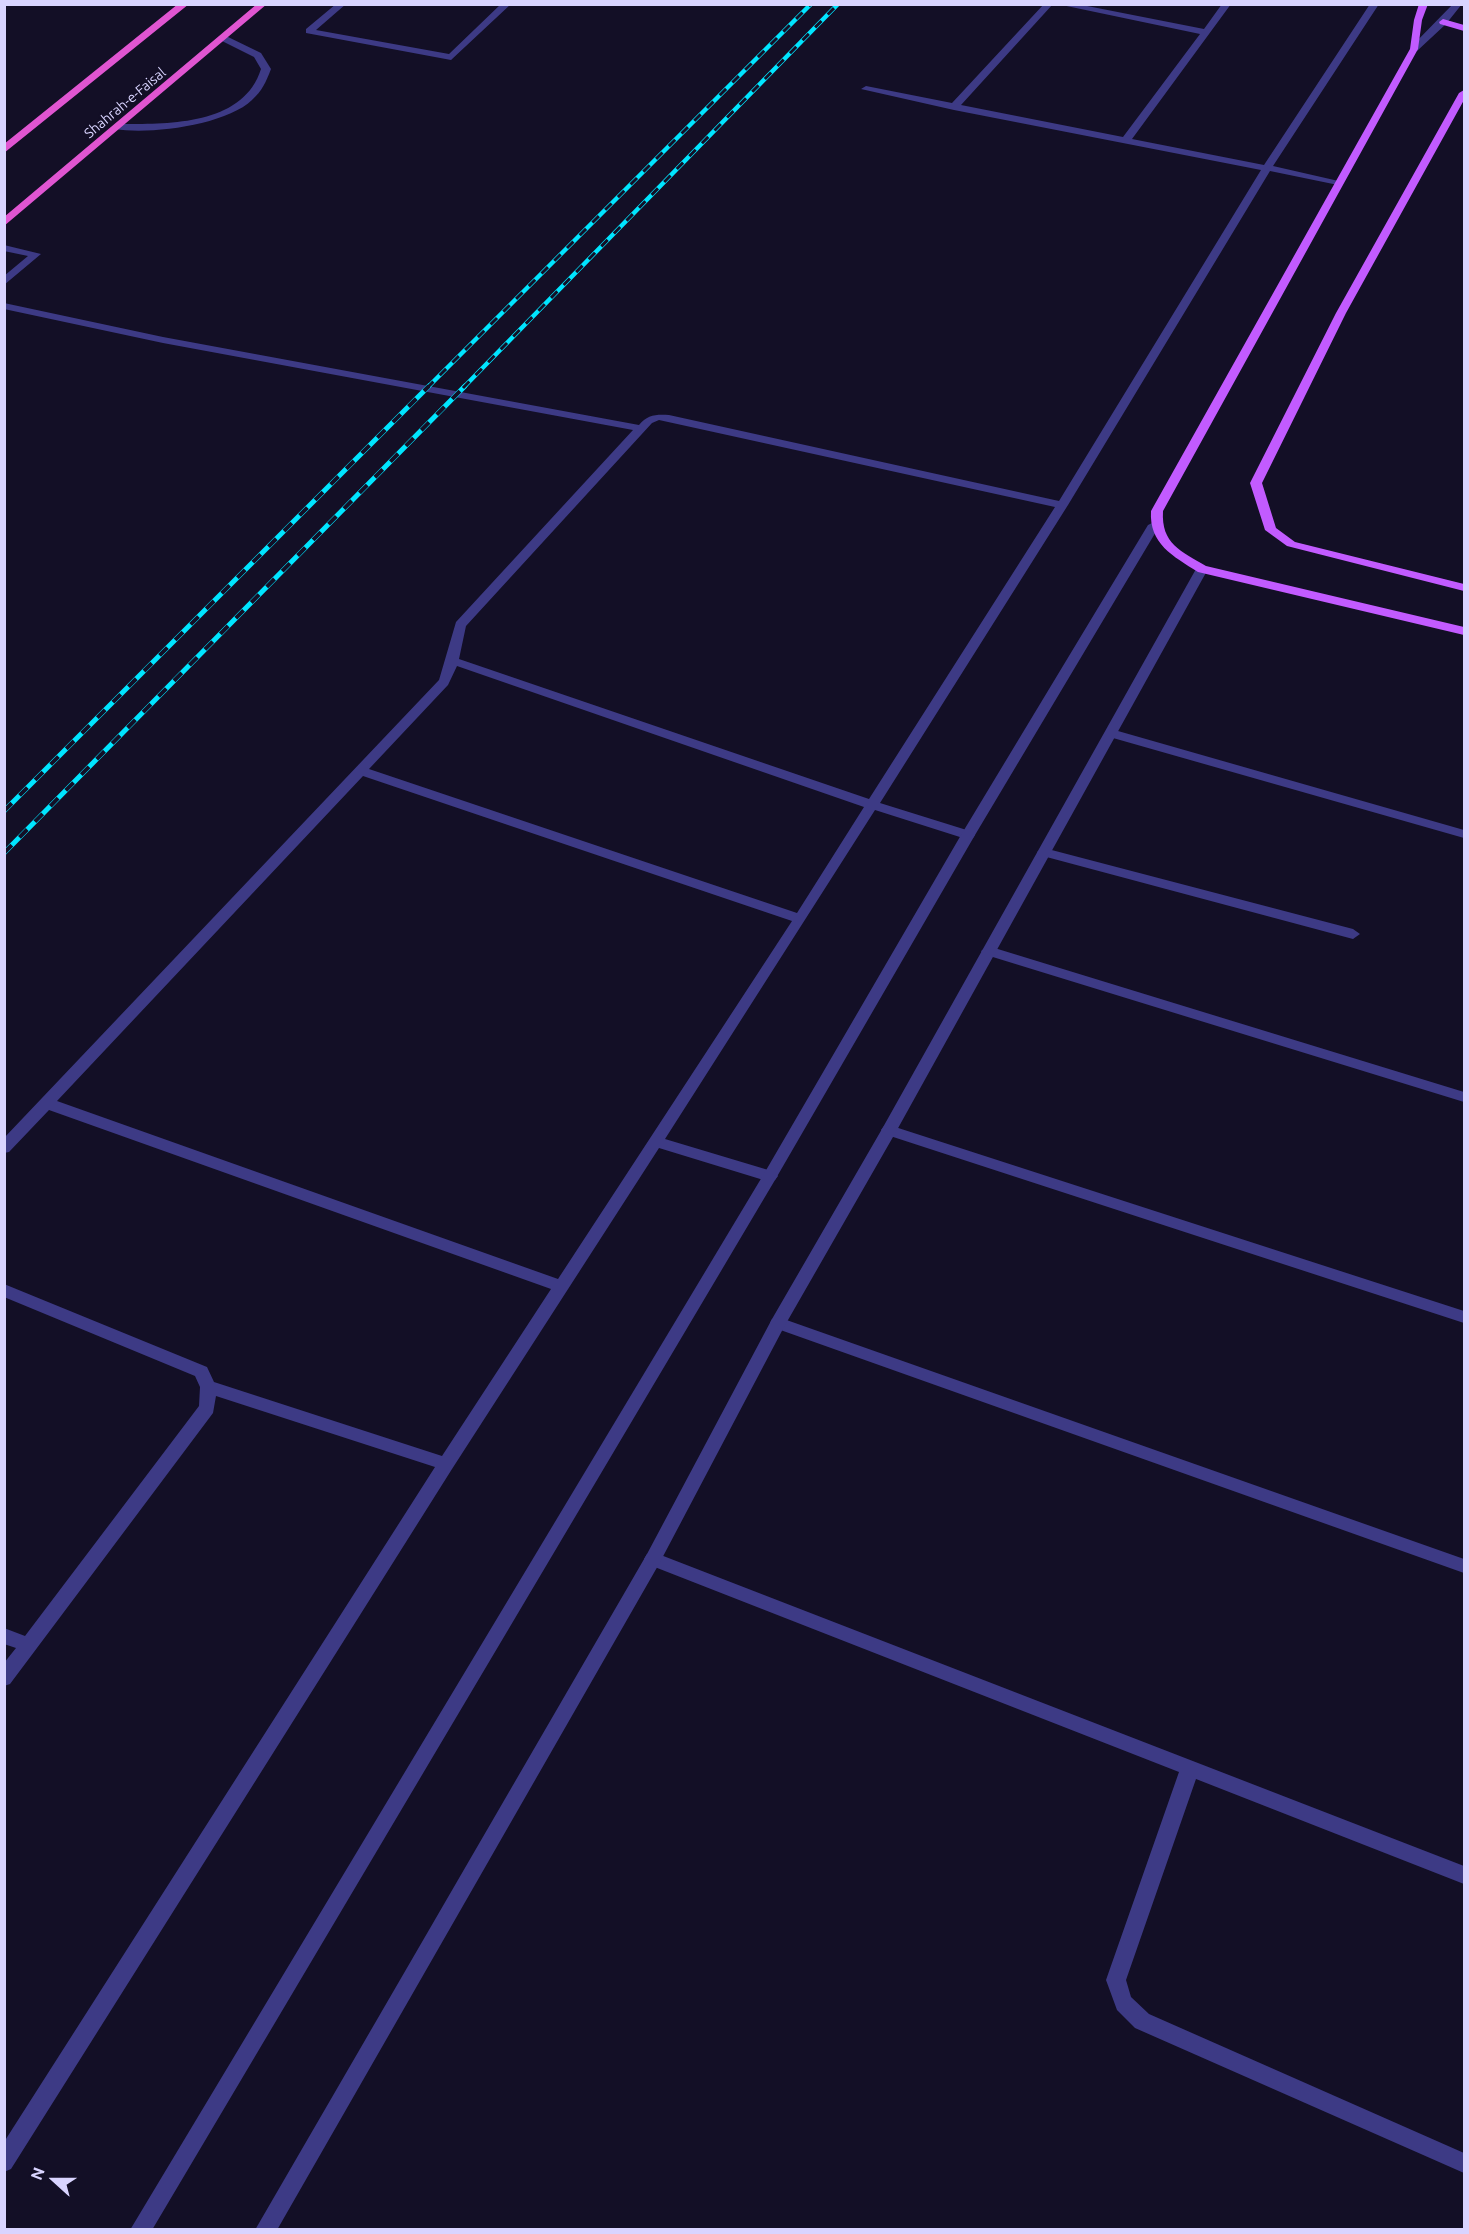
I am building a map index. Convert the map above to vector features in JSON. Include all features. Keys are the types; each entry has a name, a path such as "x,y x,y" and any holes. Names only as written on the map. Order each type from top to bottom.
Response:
{"highway":[{"path":"4,150 185,4"},
{"name":"Shahrah-e-Faisal","path":"4,223 263,4"}],"main road":[{"path":"1424,4 1418,20 1414,49 1156,511 1154,525 1165,545 1202,569 1464,631"},
{"path":"1443,22 1464,28"},
{"path":"1464,93 1341,313 1256,483 1271,530 1291,544 1464,587"}],"street":[{"path":"342,4 309,31 451,57 507,4"},
{"path":"954,107 1049,4"},
{"path":"1061,4 1206,32"},
{"path":"1126,140 1227,4"},
{"path":"4,2162 446,1464 800,920 1062,505 1267,168 1375,4"},
{"path":"1414,49 1443,22 1458,4"},
{"path":"118,127 169,127 206,120 241,104 260,86 266,69 258,55 223,38"},
{"path":"866,90 1338,182"},
{"path":"4,248 36,254 4,282"},
{"path":"4,306 163,340 639,428"},
{"path":"4,1148 444,681 451,671 453,640 460,625 639,428 658,417 669,418 1062,505"},
{"path":"140,2229 770,1176 968,835 1154,525"},
{"path":"265,2229 653,1559 778,1323 889,1130 1202,569"},
{"path":"453,661 873,805 968,835"},
{"path":"1111,733 1464,834"},
{"path":"359,770 800,920"},
{"path":"1044,852 1353,934"},
{"path":"988,951 1464,1097"},
{"path":"46,1103 562,1287"},
{"path":"889,1130 1464,1317"},
{"path":"657,1142 770,1176"},
{"path":"4,1290 201,1372 208,1387 207,1408 4,1678"},
{"path":"778,1323 1464,1566"},
{"path":"208,1387 446,1464"},
{"path":"653,1559 1464,1875"},
{"path":"4,1636 28,1645"},
{"path":"1190,1768 1116,1980 1118,1996 1128,2011 1142,2021 1464,2163"}],"railway":[{"path":"4,811 811,4"},
{"path":"463,388 838,4"},
{"path":"4,853 465,386"}]}
